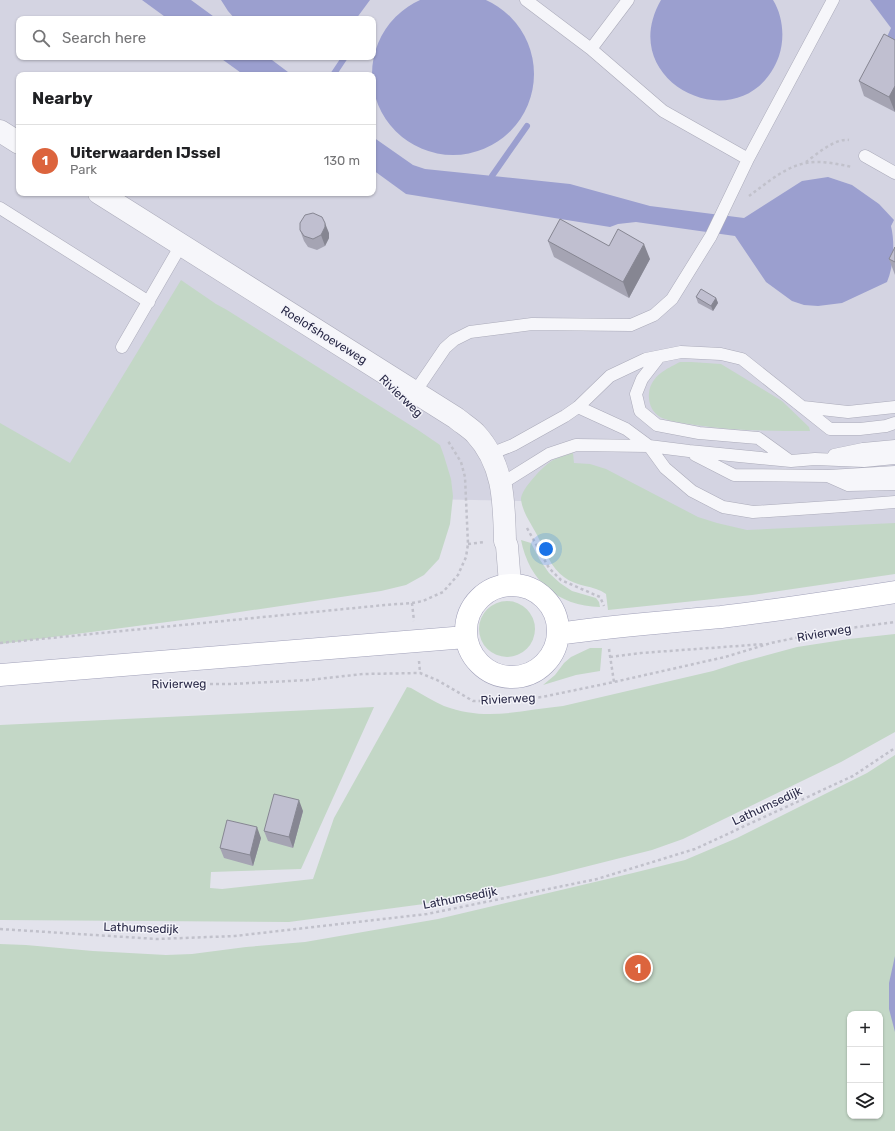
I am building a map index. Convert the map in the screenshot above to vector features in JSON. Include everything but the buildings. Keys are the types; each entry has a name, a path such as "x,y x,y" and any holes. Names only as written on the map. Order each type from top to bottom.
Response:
{"main road":[{"path":"510,584 532,589 549,604 556,617 558,634 551,657 541,668 530,674 501,677 484,668 477,662 470,650 466,637 468,619 475,603 488,592 510,584"},
{"path":"558,634 606,627 720,617 895,592"},
{"name":"Rivierweg","path":"0,674 466,637"}],"street":[{"path":"0,131 16,141"},
{"name":"Roelofshoeveweg","path":"104,196 456,418 475,433 496,465 503,491 505,540 507,546 510,584"}],"lane":[{"path":"526,0 591,49 663,111 748,159"},
{"path":"591,49 628,0"},
{"path":"415,392 445,348 454,340 470,332 532,324 632,325 654,315 672,299 711,236 748,159 833,0"},
{"path":"866,156 895,173"},
{"path":"0,208 148,302"},
{"path":"122,347 181,245"},
{"path":"490,454 513,445 565,416 578,407 610,376 646,359 680,352 722,354 742,359 830,429 860,429 892,426"},
{"path":"659,357 642,379 636,394 640,411 657,425 699,433 758,438 791,461"},
{"path":"578,407 626,429 649,446 665,468 692,491 723,507 753,512 895,502"},
{"path":"803,407 848,412 895,407"},
{"path":"503,491 549,454 576,445 649,446 791,461 815,459 863,449 895,446"},
{"path":"689,451 734,475 829,476 895,472"},
{"path":"815,459 864,461 895,458"},
{"path":"829,476 848,486 895,484"}],"path":[{"path":"724,211 737,206 780,174 791,168 806,163 835,142 843,139 849,140"},
{"path":"806,163 832,163 853,167"},
{"path":"0,643 424,601 443,592 458,575 466,557 468,544 465,477 461,462 450,443 445,438"},
{"path":"503,491 516,509 549,568 562,580 600,597 603,603 614,682"},
{"name":"Rivierweg","path":"171,684 231,684 301,681 363,674 420,673 437,680 473,701 505,701 542,697 614,682 725,657 771,643 828,631 895,622"},
{"path":"610,657 771,643"},
{"name":"Lathumsedijk","path":"0,929 157,939 235,936 427,914 597,879 695,849 853,776 895,748"}],"shaded area":[{"path":"0,0 895,0 895,531 730,541 562,502 378,498 0,545"}],"green space":[{"path":"181,280 216,304 440,445 451,479 453,496 450,524 439,559 424,575 406,585 381,591 213,616 0,644 0,423 70,463"},
{"path":"680,362 721,364 782,401 809,427 810,431 738,430 709,427 662,418 653,411 650,404 650,387 660,374"},
{"path":"573,453 574,463 590,464 606,469 698,517 747,530 895,523 895,574 752,595 608,610 606,594 596,589 574,583 559,573 552,564 522,505 521,500 524,490 539,472 553,460"},
{"path":"521,540 531,543 549,573 560,583 572,591 596,598 600,607 585,606 571,602 548,588 538,579 531,568 525,555"},
{"path":"501,601 513,601 527,609 535,623 533,640 527,649 513,657 501,657 491,652 484,645 479,635 479,623 484,613 491,606"},
{"path":"895,634 895,732 841,762 683,839 652,850 549,876 424,904 289,922 0,920 0,725 374,707 301,869 211,872 210,888 222,889 313,879 334,818 407,687 444,706 460,711 504,714 563,706 713,671 797,647"},
{"path":"590,648 602,648 600,671 576,675 543,685 555,675 564,663 571,657"},
{"path":"895,755 895,1131 0,1131 0,944 166,955 192,954 246,947 305,942 438,919 633,873 685,860 737,838 867,773"}],"water":[{"path":"422,-1 484,-1 498,7 516,23 520,29 531,50 534,66 534,82 531,98 516,125 504,137 484,149 461,155 445,155 429,152 402,137 390,125 378,105 376,100 376,72 372,72 374,60 376,60 376,48 390,23 402,11"},
{"path":"142,0 191,0 213,16 164,16"},
{"path":"221,0 370,0 358,16 232,16"},
{"path":"661,0 773,0 781,20 782,42 779,56 762,83 740,97 714,100 689,94 668,79 654,57 651,31"},
{"path":"870,0 895,0 895,55 882,48 891,28"},
{"path":"223,60 272,60 288,72 240,72"},
{"path":"376,139 413,165 425,169 570,184 650,206 744,218 802,181 828,177 852,185 879,204 894,220 891,226 893,254 887,282 842,303 818,306 804,305 792,301 766,282 735,236 636,222 618,224 610,227 406,194 376,172"},
{"path":"895,956 895,1032 889,1009 889,983"}],"waterway":[{"path":"335,72 343,60"},
{"path":"492,176 527,126"}],"place":[{"name":"Uiterwaarden IJssel","path":"638,968"}]}
